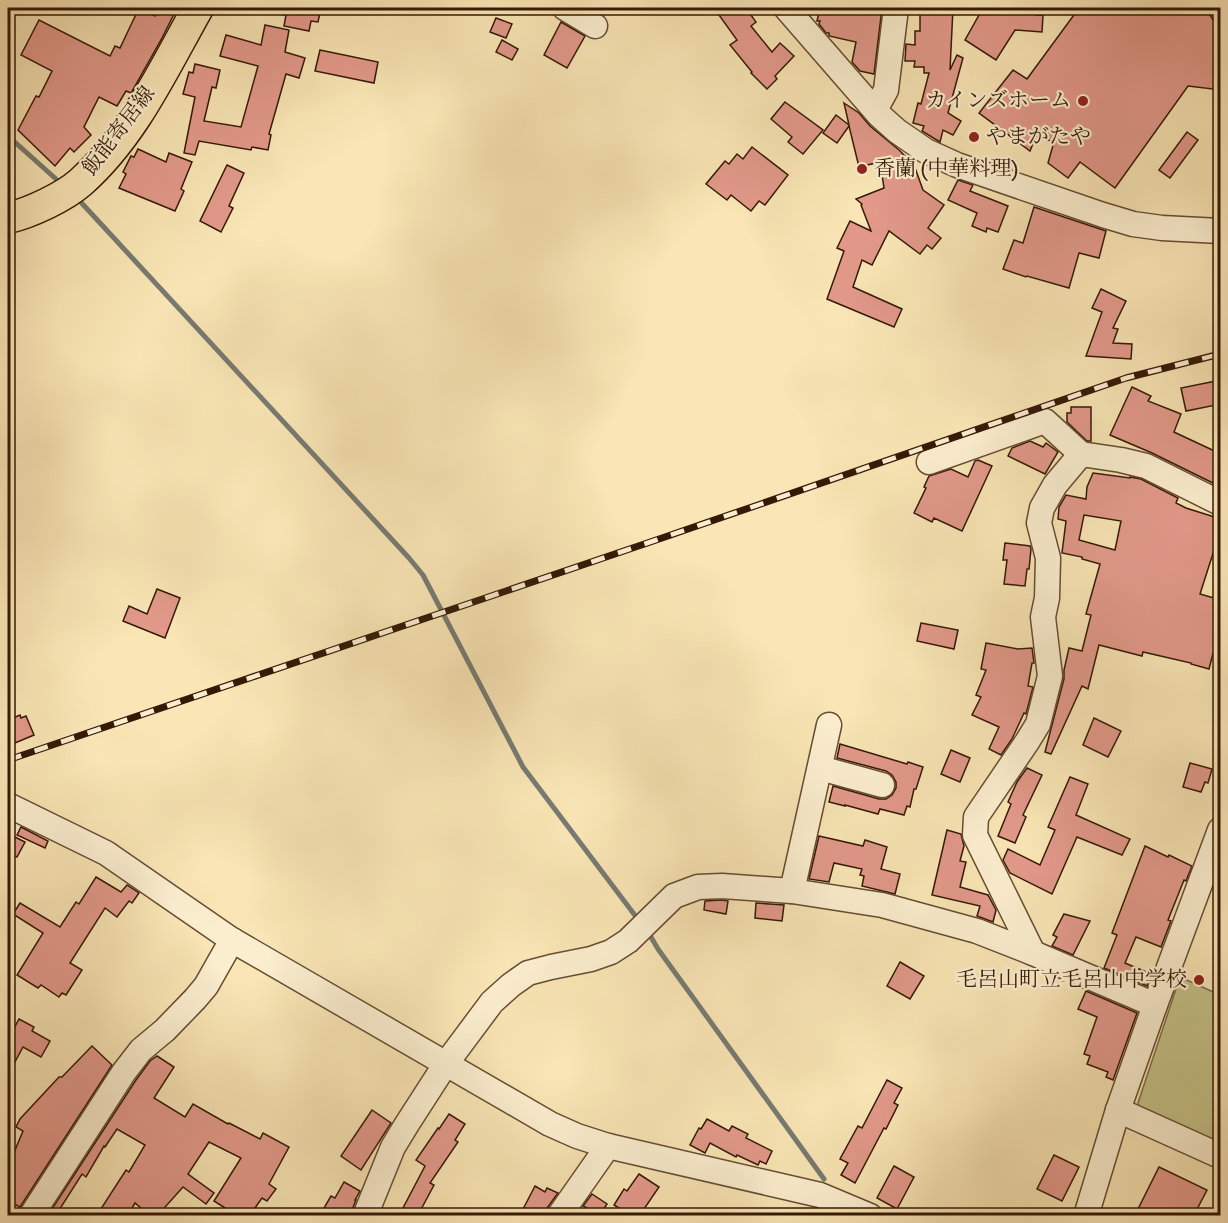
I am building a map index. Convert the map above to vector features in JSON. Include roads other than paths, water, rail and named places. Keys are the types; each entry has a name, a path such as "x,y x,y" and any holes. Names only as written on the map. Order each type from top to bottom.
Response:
{"main road":[{"name":"飯能寄居線","path":"8,218 44,205 80,183 105,157 141,110 198,8"}],"street":[{"path":"565,8 595,26"},
{"path":"786,8 875,110 897,131 926,151 957,165 1133,224 1221,231"},
{"path":"875,110 886,90 896,8"},
{"path":"929,462 1045,422 1081,454 1146,466 1221,503"},
{"path":"1033,953 975,835 976,816 1038,724 1050,676 1042,617 1047,598 1048,558 1040,523 1042,508 1055,485 1081,454"},
{"path":"792,891 829,725"},
{"path":"820,768 882,785"},
{"path":"8,805 106,853 232,940 550,1125 608,1146 820,1195 870,1215"},
{"path":"1086,1215 1118,1110 1221,830"},
{"path":"365,1215 393,1147 429,1087 492,1002 528,973 610,952 628,941 674,896 698,887 722,886 792,891 882,905 976,931 1155,1005"},
{"path":"31,1215 124,1072 141,1050 165,1030 206,986 232,940"},
{"path":"1118,1110 1221,1156"},
{"path":"559,1215 608,1146"}],"waterway":[{"path":"8,136 56,179"},
{"path":"77,198 423,575 523,767 640,922"},
{"path":"648,932 824,1179"}],"railway":[{"path":"8,760 1126,378 1220,354"}],"place":[{"name":"カインズホーム","path":"1083,101"},
{"name":"やまがたや","path":"974,137"},
{"name":"香蘭 (中華料理)","path":"862,169"},
{"name":"毛呂山町立毛呂山中学校","path":"1199,980"}]}
